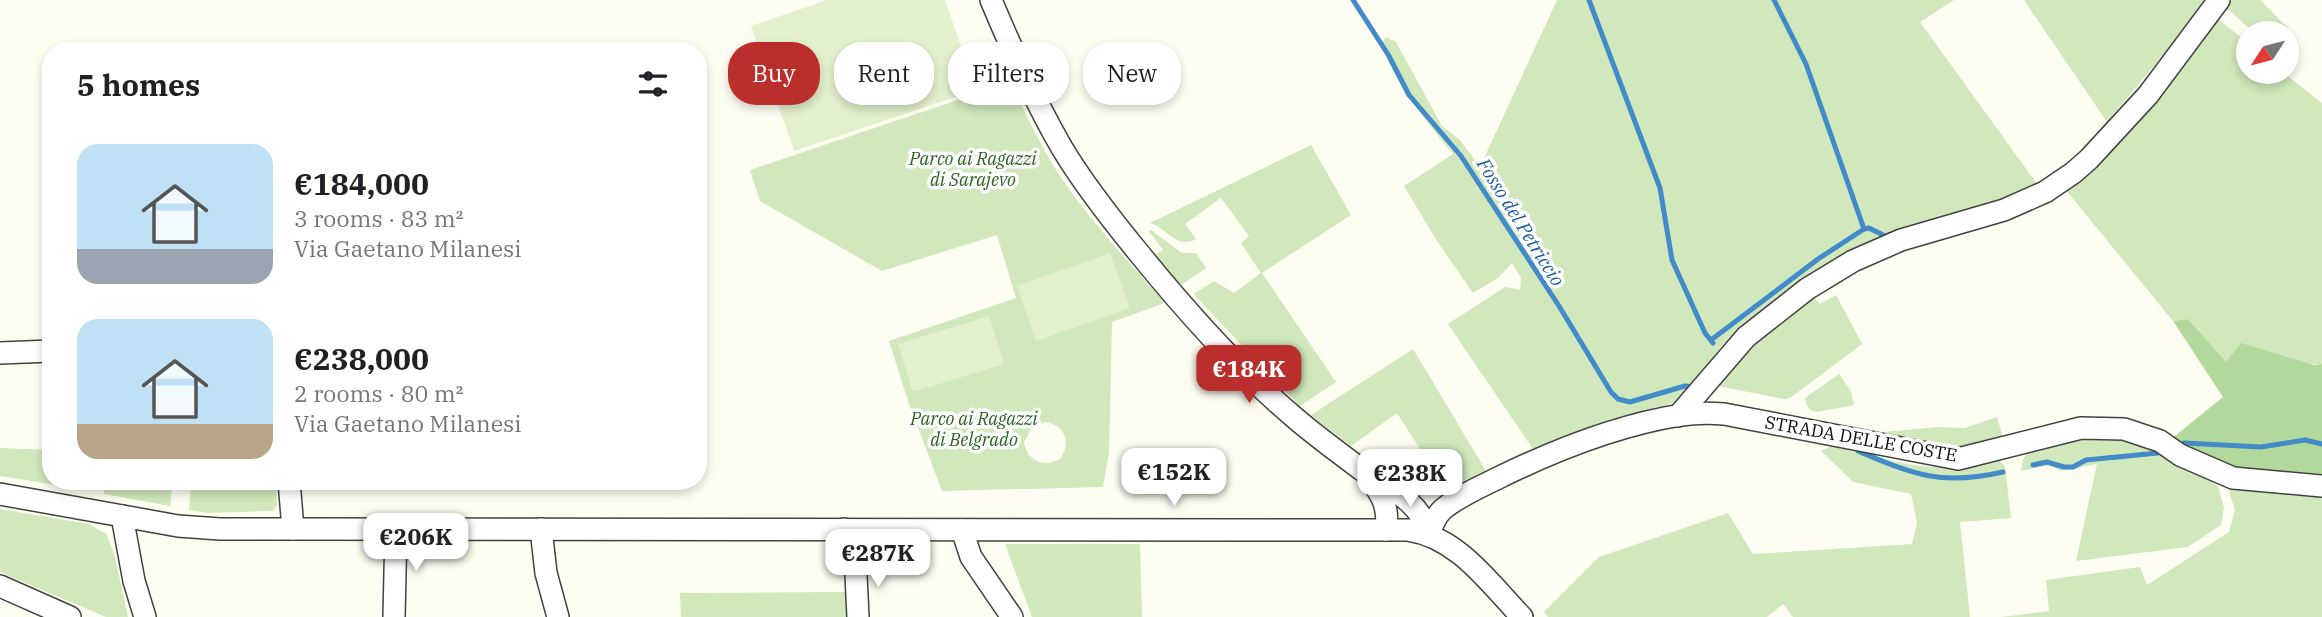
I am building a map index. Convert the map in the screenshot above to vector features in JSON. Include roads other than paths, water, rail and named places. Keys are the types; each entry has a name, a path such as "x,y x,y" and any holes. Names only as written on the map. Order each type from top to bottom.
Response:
{"street":[{"path":"991,0 1061,146 1095,197 1173,295 1274,400 1364,471 1410,503 1423,517 1429,534"},
{"path":"1678,416 1746,337 1807,289 1853,261 1901,240 2004,210 2045,192 2073,173 2148,94 2219,0"},
{"path":"0,353 42,351"},
{"name":"STRADA DELLE COSTE","path":"1429,534 1436,518 1448,506 1524,465 1628,427 1678,416 1724,414 1958,459 2081,428 2124,429 2160,441 2180,455 2233,478 2322,486"},
{"path":"1364,471 1385,503 1388,514 1387,530"},
{"path":"290,490 293,529"},
{"path":"0,494 206,529 1408,530 1429,534 1462,555 1522,617"},
{"path":"122,516 134,581 145,617"},
{"path":"394,617 396,529"},
{"path":"541,529 545,565 558,617"},
{"path":"844,529 856,562 858,617"},
{"path":"961,530 971,557 1012,617"},
{"path":"0,586 70,617"}],"waterway":[{"name":"Fosso del Petriccio","path":"1353,0 1389,56 1409,95 1461,156 1559,306 1611,392 1618,399 1630,402 1685,386 1693,387"},
{"path":"1589,0 1660,188 1672,260 1705,333 1713,343"},
{"path":"1711,340 1818,259 1864,229 1806,64 1774,0"},
{"path":"1864,229 1869,228 1885,236 1891,234"},
{"path":"2184,443 2261,447 2305,440 2322,444"},
{"path":"1858,451 1929,476 1962,478 2003,472"},
{"path":"2033,465 2047,462 2073,467 2086,460 2158,453"}],"park label":[{"name":"Parco ai Ragazzi di Sarajevo","path":"973,169"},
{"name":"Parco ai Ragazzi di Belgrado","path":"974,429"}]}
